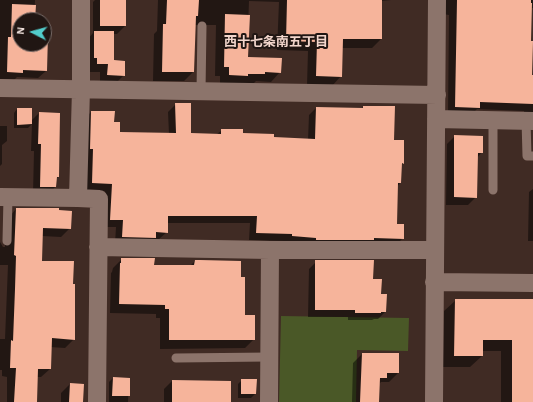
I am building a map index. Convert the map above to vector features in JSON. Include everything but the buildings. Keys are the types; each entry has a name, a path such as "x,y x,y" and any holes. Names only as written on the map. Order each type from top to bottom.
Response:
{"street":[{"path":"78,198 81,89 81,0"},
{"path":"434,402 437,0"},
{"path":"0,88 436,95"},
{"path":"436,119 530,120"},
{"path":"4,197 99,198 97,402"},
{"path":"98,248 435,250"},
{"path":"269,402 270,250"},
{"path":"434,282 533,283"}],"lane":[{"path":"201,91 202,26"},
{"path":"492,190 493,120"},
{"path":"530,120 527,156 533,156"},
{"path":"4,197 7,241"},
{"path":"176,358 269,357"}],"green space":[{"path":"281,316 409,318 408,351 357,350 356,402 279,402"}],"district":[{"name":"西十七条南五丁目","path":"276,42"}]}
